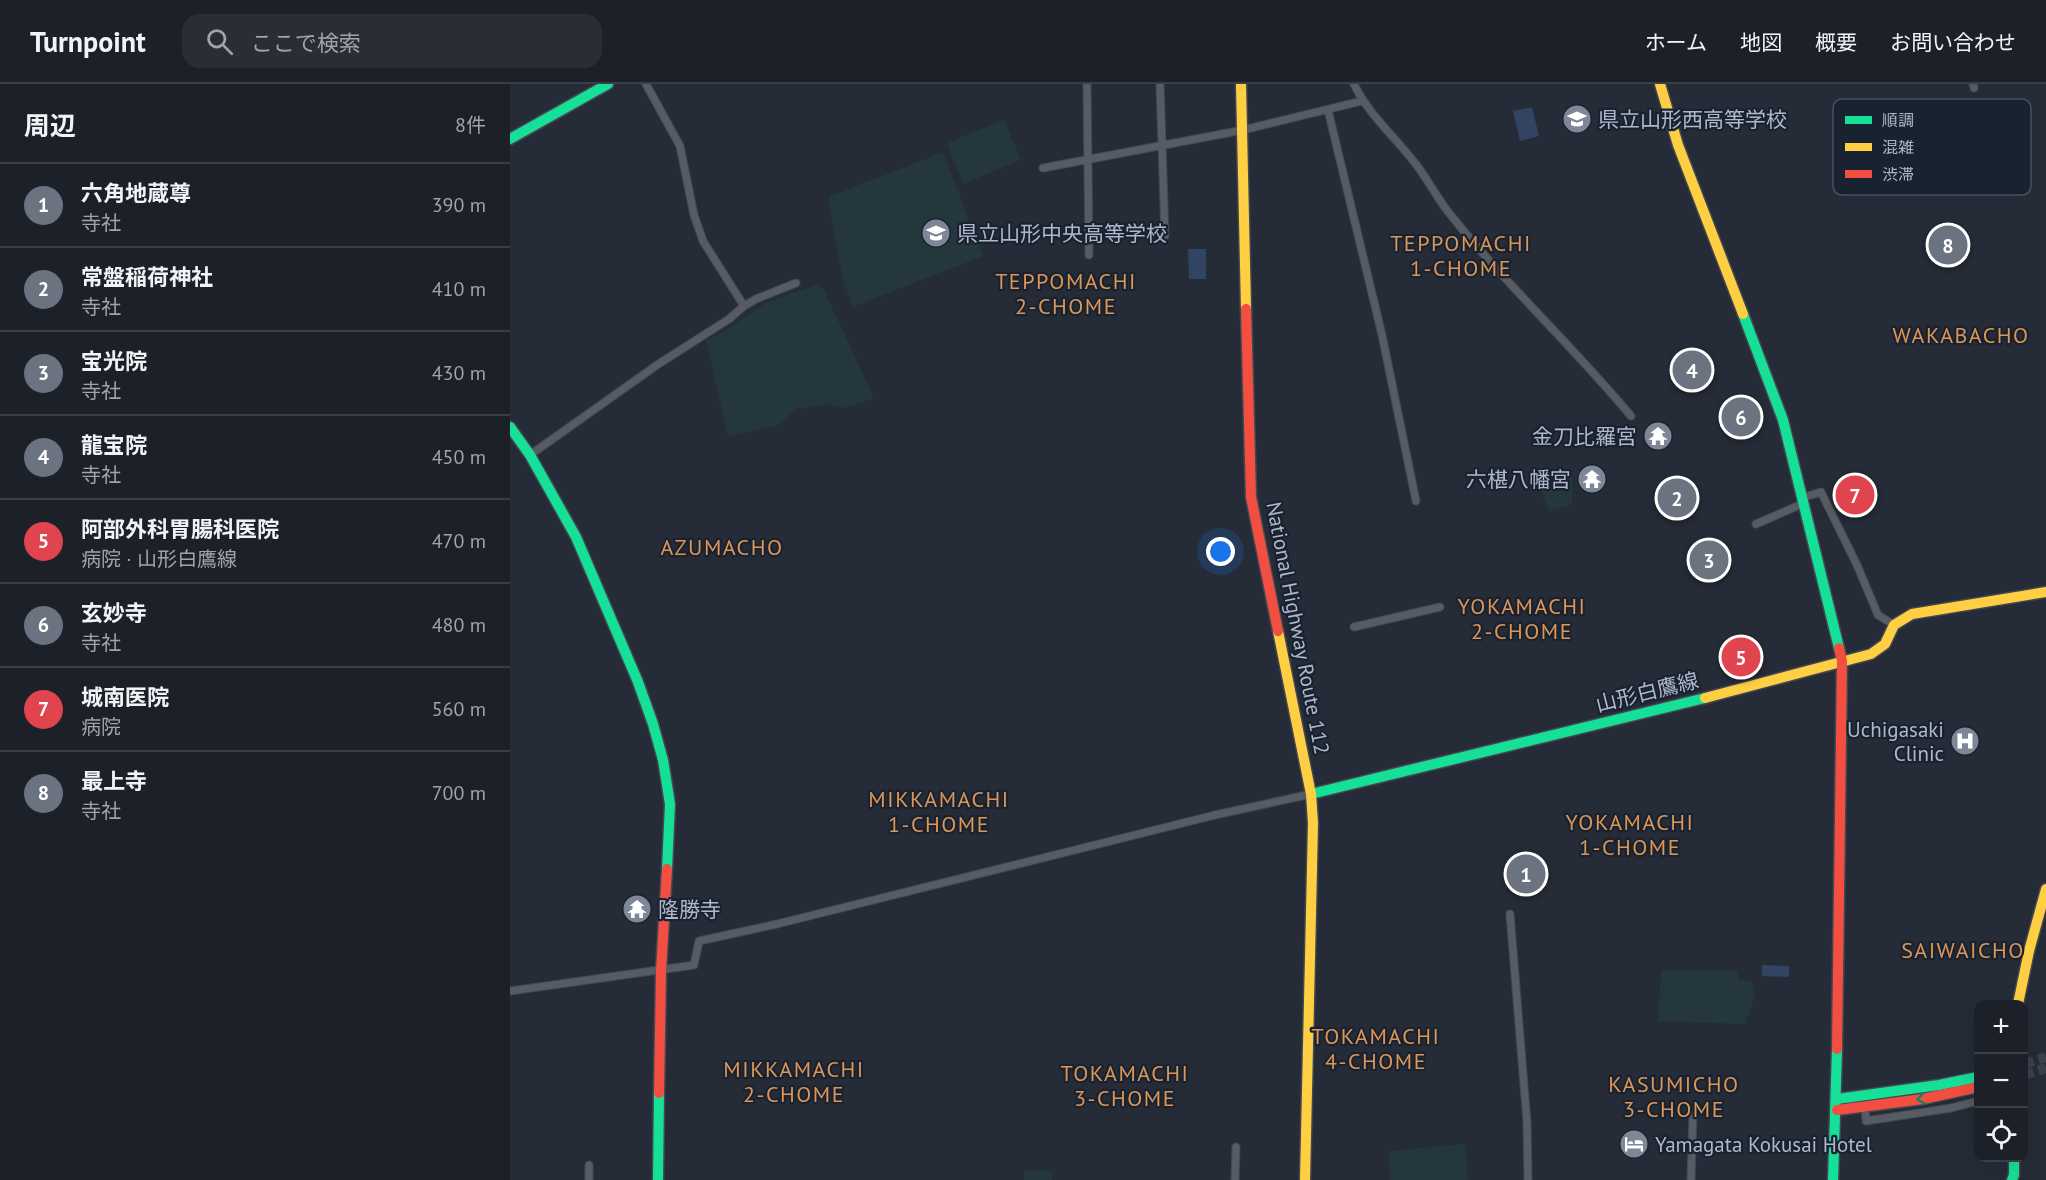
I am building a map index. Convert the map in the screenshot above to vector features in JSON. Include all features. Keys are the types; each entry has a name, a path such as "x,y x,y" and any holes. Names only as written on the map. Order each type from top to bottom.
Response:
{"main road":[{"path":"510,129 591,84"},
{"path":"510,139 608,84"},
{"name":"National Highway Route 112","path":"1241,84 1251,497 1311,794 1313,834 1305,1180"},
{"path":"1660,84 1678,145 1783,420 1842,661 1839,1000 1833,1180"},
{"path":"510,427 530,455 576,537 638,682 658,738 670,804 661,971 658,1180"},
{"path":"1894,625 1912,614 2046,592"},
{"name":"山形白鷹線","path":"1311,794 1695,701 1871,654 1881,648 1894,625"},
{"path":"2019,1000 2029,951 2046,890"},
{"path":"1837,1104 1974,1078"},
{"path":"1837,1104 1865,1106 1923,1099 1974,1088"},
{"path":"2012,1180 2014,1162"}],"street":[{"path":"646,84 680,146 694,215 703,241 744,306"},
{"path":"1087,84 1089,255"},
{"path":"1160,84 1165,236"},
{"path":"1354,84 1362,101 1416,164 1445,208 1515,289 1595,372 1632,416"},
{"path":"1043,168 1243,130 1362,101"},
{"path":"1328,110 1382,335 1416,501"},
{"path":"530,455 657,365 729,319 744,306 796,283"},
{"path":"1756,524 1821,492 1857,565 1878,615 1894,625"},
{"path":"1354,627 1440,608"},
{"path":"510,991 694,965 699,941 800,918 1215,814 1311,794"},
{"path":"1510,914 1527,1122 1528,1180"},
{"path":"1865,1106 1866,1121 1951,1108 1974,1102"},
{"path":"1691,1180 1693,1114"},
{"path":"1235,1180 1236,1147"},
{"path":"589,1165 589,1180"}],"shaded area":[{"path":"1004,120 1021,160 963,184 947,143"},
{"path":"943,152 983,256 853,307 843,280 828,201 831,196"},
{"path":"817,285 824,290 874,398 844,408 826,404 796,409 779,425 728,437 706,340 723,332 767,302"},
{"path":"1572,474 1572,504 1549,511 1537,480"},
{"path":"1661,970 1738,971 1738,980 1751,981 1755,995 1745,1024 1658,1021"},
{"path":"1465,1144 1468,1180 1390,1180 1389,1151"},
{"path":"1024,1171 1052,1171 1052,1180 1024,1180"}],"water":[{"path":"1532,107 1539,136 1520,141 1513,111"},
{"path":"1188,249 1206,249 1206,279 1189,279"},
{"path":"1762,965 1789,966 1789,977 1762,976"}],"tunnel":[{"path":"2028,1063 2046,1057"},
{"path":"2028,1074 2046,1068"}],"traffic: fast":[{"path":"510,139 608,84"},
{"path":"1743,314 1783,420 1839,648"},
{"path":"510,427 530,455 576,537 638,682 653,724 663,760 670,804 667,869"},
{"path":"1311,794 1705,698"},
{"path":"1833,1180 1837,1049"},
{"path":"1837,1099 1974,1078"},
{"path":"658,1180 659,1093"},
{"path":"2012,1180 2014,1162"}],"traffic: slow":[{"path":"1241,84 1246,309"},
{"path":"1660,84 1678,145 1743,314"},
{"path":"1705,698 1871,654 1885,644 1894,625 1912,614 2046,592"},
{"path":"1278,631 1311,794 1313,823 1305,1180"},
{"path":"2019,1000 2046,889"}],"traffic: jam":[{"path":"1246,309 1251,497 1278,631"},
{"path":"1837,1049 1842,661 1839,648"},
{"path":"659,1093 661,971 667,869"},
{"path":"1837,1110 1923,1099 1974,1088"}],"place":[{"name":"県立山形西高等学校","path":"1577,119"},
{"name":"県立山形中央高等学校","path":"936,233"},
{"name":"最上寺","path":"1948,245"},
{"name":"龍宝院","path":"1692,370"},
{"name":"玄妙寺","path":"1741,417"},
{"name":"金刀比羅宮","path":"1658,436"},
{"name":"六椹八幡宮","path":"1592,479"},
{"name":"城南医院","path":"1855,495"},
{"name":"常盤稲荷神社","path":"1677,498"},
{"name":"宝光院","path":"1709,560"},
{"name":"阿部外科胃腸科医院","path":"1741,657"},
{"name":"Uchigasaki Clinic","path":"1965,741"},
{"name":"六角地蔵尊","path":"1526,874"},
{"name":"隆勝寺","path":"637,909"},
{"name":"Yamagata Kokusai Hotel","path":"1634,1144"}],"district":[{"name":"TEPPOMACHI 1-CHOME","path":"1461,256"},
{"name":"TEPPOMACHI 2-CHOME","path":"1066,294"},
{"name":"WAKABACHO","path":"1961,335"},
{"name":"AZUMACHO","path":"722,547"},
{"name":"YOKAMACHI 2-CHOME","path":"1522,618"},
{"name":"MIKKAMACHI 1-CHOME","path":"939,812"},
{"name":"YOKAMACHI 1-CHOME","path":"1630,834"},
{"name":"SAIWAICHO","path":"1963,950"},
{"name":"TOKAMACHI 4-CHOME","path":"1376,1048"},
{"name":"MIKKAMACHI 2-CHOME","path":"794,1082"},
{"name":"TOKAMACHI 3-CHOME","path":"1125,1086"},
{"name":"KASUMICHO 3-CHOME","path":"1674,1096"}]}
